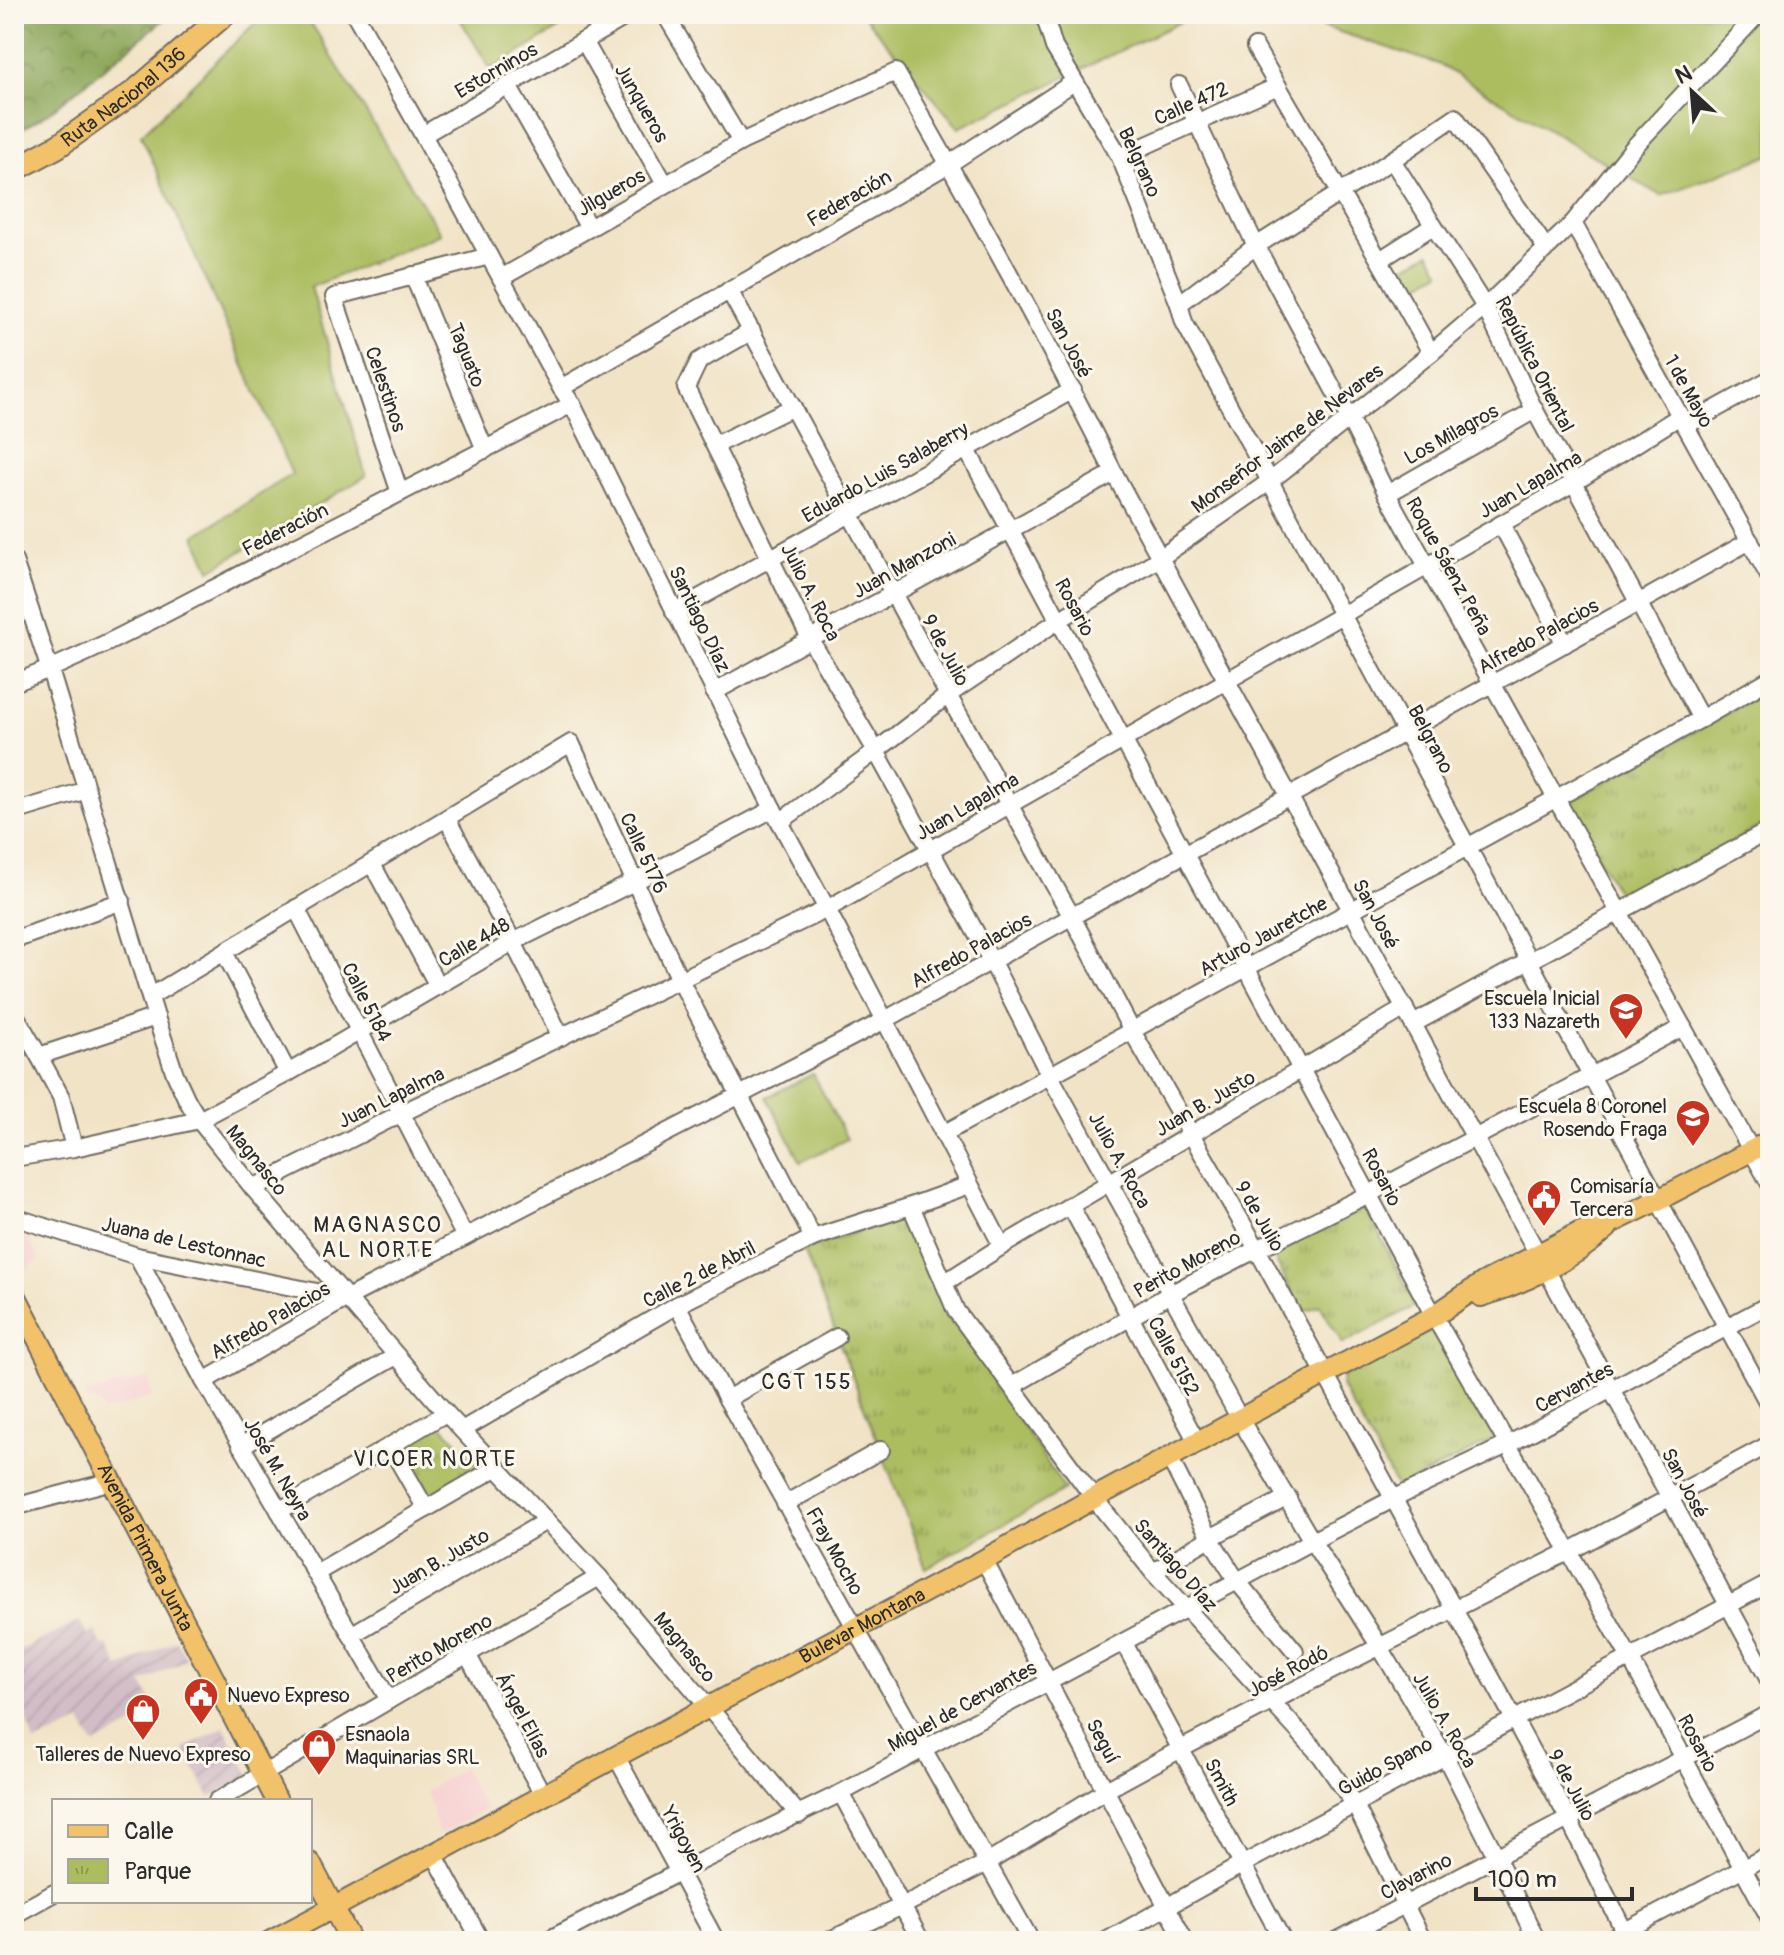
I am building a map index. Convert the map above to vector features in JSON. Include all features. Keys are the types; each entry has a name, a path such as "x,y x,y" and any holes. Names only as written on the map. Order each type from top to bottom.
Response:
{"highway":[{"name":"Ruta Nacional 136","path":"14,170 58,146 134,92 225,14"}],"main road":[{"name":"Bulevar Montana","path":"271,1941 984,1560 1442,1311 1483,1283 1543,1261 1581,1232 1615,1221 1770,1141"},
{"name":"Avenida Primera Junta","path":"14,1293 276,1799"},
{"path":"312,1867 351,1941"}],"street":[{"name":"Santiago Díaz","path":"355,14 572,404 776,816 1002,1246"},
{"name":"Estorninos","path":"423,135 630,14"},
{"path":"665,14 741,142"},
{"name":"Belgrano","path":"1044,14 1054,47 1120,157 1184,322 1770,1407"},
{"name":"Monseñor Jaime de Nevares","path":"776,816 876,751 948,695 1059,620 1160,558 1269,482 1431,353 1485,307 1573,223 1633,148 1758,14"},
{"name":"Junqueros","path":"584,41 665,184"},
{"path":"1255,47 1431,353"},
{"name":"Jilgueros","path":"501,278 741,142 896,72 949,164"},
{"name":"Federación","path":"561,388 949,164 1074,82"},
{"name":"Roque Sáenz Peña","path":"1179,85 1256,246 1426,567 1770,1184"},
{"path":"508,86 589,228"},
{"name":"Calle 472","path":"1120,157 1278,86"},
{"path":"1179,304 1256,246 1455,117 1546,248"},
{"name":"República Oriental","path":"1392,160 1485,307 1535,410 1701,719"},
{"name":"San José","path":"949,164 1770,1682"},
{"name":"1 de Mayo","path":"1573,223 1770,578"},
{"path":"1380,260 1433,226"},
{"path":"413,275 489,256"},
{"name":"Celestinos","path":"400,493 334,297 413,275"},
{"name":"Taguato","path":"413,275 485,450"},
{"name":"9 de Julio","path":"729,290 1132,1031 1257,1249 1568,1818 1626,1936"},
{"name":"Julio A. Roca","path":"752,331 699,361 686,388 810,639 876,751 992,962 1050,1076 1240,1419 1445,1756 1537,1941"},
{"name":"Juan Lapalma","path":"253,1188 827,909 1683,421 1770,379"},
{"name":"Eduardo Luis Salaberry","path":"674,612 1073,390"},
{"name":"Federación","path":"14,683 50,670 147,622 572,404"},
{"path":"715,445 793,407"},
{"name":"Los Milagros","path":"1387,494 1535,410"},
{"name":"Rosario","path":"967,450 1301,1070 1369,1194 1442,1311 1509,1444 1630,1658 1770,1919"},
{"name":"Juan Manzoni","path":"714,692 1114,473"},
{"path":"1501,524 1565,644"},
{"name":"Alfredo Palacios","path":"204,1381 347,1298 992,962 1750,541"},
{"name":"Magnasco","path":"14,561 156,1017 175,1074 199,1120 396,1356 599,1577 799,1815"},
{"name":"Arturo Jauretche","path":"943,1134 1770,679"},
{"name":"Calle 5176","path":"447,819 571,743 680,980 813,1238"},
{"path":"14,812 87,790"},
{"name":"Calle 448","path":"199,1120 288,1073 513,942 776,816"},
{"path":"151,996 447,819 561,1037"},
{"path":"1413,1024 1770,830"},
{"path":"372,864 438,986"},
{"path":"14,940 122,901"},
{"name":"Calle 5184","path":"296,908 465,1237"},
{"path":"224,952 288,1073"},
{"name":"Juan B. Justo","path":"944,1283 1070,1205 1405,1008"},
{"path":"14,1013 61,1097 74,1148"},
{"path":"39,1056 156,1017"},
{"name":"Perito Moreno","path":"1012,1386 1172,1293 1369,1194 1683,1027"},
{"path":"14,1158 199,1120"},
{"name":"Calle 2 de Abril","path":"462,1430 677,1305 813,1238 969,1185"},
{"name":"Calle 5152","path":"1070,1205 1197,1442"},
{"name":"Santiago Díaz","path":"911,1206 956,1311 1094,1498 1153,1572 1321,1756 1355,1805 1423,1941"},
{"name":"Juana de Lestonnac","path":"14,1217 137,1256 347,1298"},
{"name":"José M. Neyra","path":"137,1256 204,1381 389,1700"},
{"name":"Cervantes","path":"1393,1499 1509,1444 1770,1304"},
{"name":"Fray Mocho","path":"677,1305 785,1504 1031,1941"},
{"path":"727,1399 837,1337"},
{"path":"241,1446 396,1356"},
{"path":"279,1511 446,1413"},
{"name":"José Rodó","path":"828,1941 987,1863 1106,1790 1181,1749 1570,1551 1770,1444"},
{"path":"390,1446 426,1509"},
{"path":"785,1504 881,1450"},
{"path":"1169,1457 1210,1538 1237,1581 1295,1651"},
{"path":"316,1573 496,1468"},
{"path":"14,1507 112,1481"},
{"path":"1153,1572 1288,1497"},
{"name":"Miguel de Cervantes","path":"546,1941 924,1750 1393,1499"},
{"name":"Juan B. Justo","path":"351,1635 546,1521"},
{"name":"Seguí","path":"984,1560 1185,1941"},
{"name":"Perito Moreno","path":"220,1799 599,1577"},
{"name":"Guido Spano","path":"1106,1941 1243,1864 1770,1583"},
{"name":"Smith","path":"1124,1643 1283,1941"},
{"name":"Ángel Elías","path":"467,1654 543,1795"},
{"name":"Clavarino","path":"1336,1941 1770,1713"},
{"name":"Yrigoyen","path":"616,1756 716,1941"},
{"path":"841,1793 921,1941"},
{"path":"434,1854 481,1941"},
{"path":"1606,1941 1626,1936 1770,1854"},
{"path":"14,1915 52,1894"}],"shaded area":[{"path":"14,1225 22,1228 40,1260 20,1273 14,1262"},
{"path":"148,1377 153,1397 103,1412 98,1401 88,1402 87,1394"},
{"path":"80,1621 87,1634 95,1631 102,1646 108,1645 119,1668 176,1640 187,1659 142,1683 158,1712 94,1745 81,1722 34,1743 21,1699 14,1701 14,1653"},
{"path":"224,1727 250,1775 210,1797 184,1749"},
{"path":"463,1768 485,1809 439,1834 426,1791"}],"green space":[{"path":"14,14 171,14 50,112 14,134"},
{"path":"264,14 311,14 308,18 441,234 311,287 366,476 210,570 195,536 292,474 141,135"},
{"path":"457,14 577,14 579,16 491,70"},
{"path":"862,14 1197,14 959,128"},
{"path":"1284,14 1770,14 1770,155 1661,196 1438,64"},
{"path":"1430,253 1441,272 1410,289 1399,270"},
{"path":"1770,688 1770,821 1623,902 1568,803"},
{"path":"813,1074 847,1139 801,1162 767,1097"},
{"path":"1357,1209 1367,1211 1414,1301 1413,1307 1343,1344 1320,1305 1303,1312 1273,1256 1274,1251"},
{"path":"905,1216 949,1313 1065,1490 926,1568 804,1250"},
{"path":"1428,1332 1434,1334 1493,1435 1493,1440 1400,1487 1395,1484 1341,1386 1343,1376"},
{"path":"438,1422 478,1463 477,1470 431,1498 426,1497 399,1446"}],"place":[{"name":"Escuela Inicial 133 Nazareth","path":"1626,1041"},
{"name":"Escuela 8 Coronel Rosendo Fraga","path":"1693,1148"},
{"name":"Comisaría Tercera","path":"1544,1228"},
{"name":"Nuevo Expreso","path":"201,1726"},
{"name":"Talleres de Nuevo Expreso","path":"143,1742"},
{"name":"Esnaola Maquinarias SRL","path":"319,1777"}],"district":[{"name":"MAGNASCO AL NORTE","path":"378,1236"},
{"name":"CGT 155","path":"807,1381"},
{"name":"VICOER NORTE","path":"435,1458"}]}
